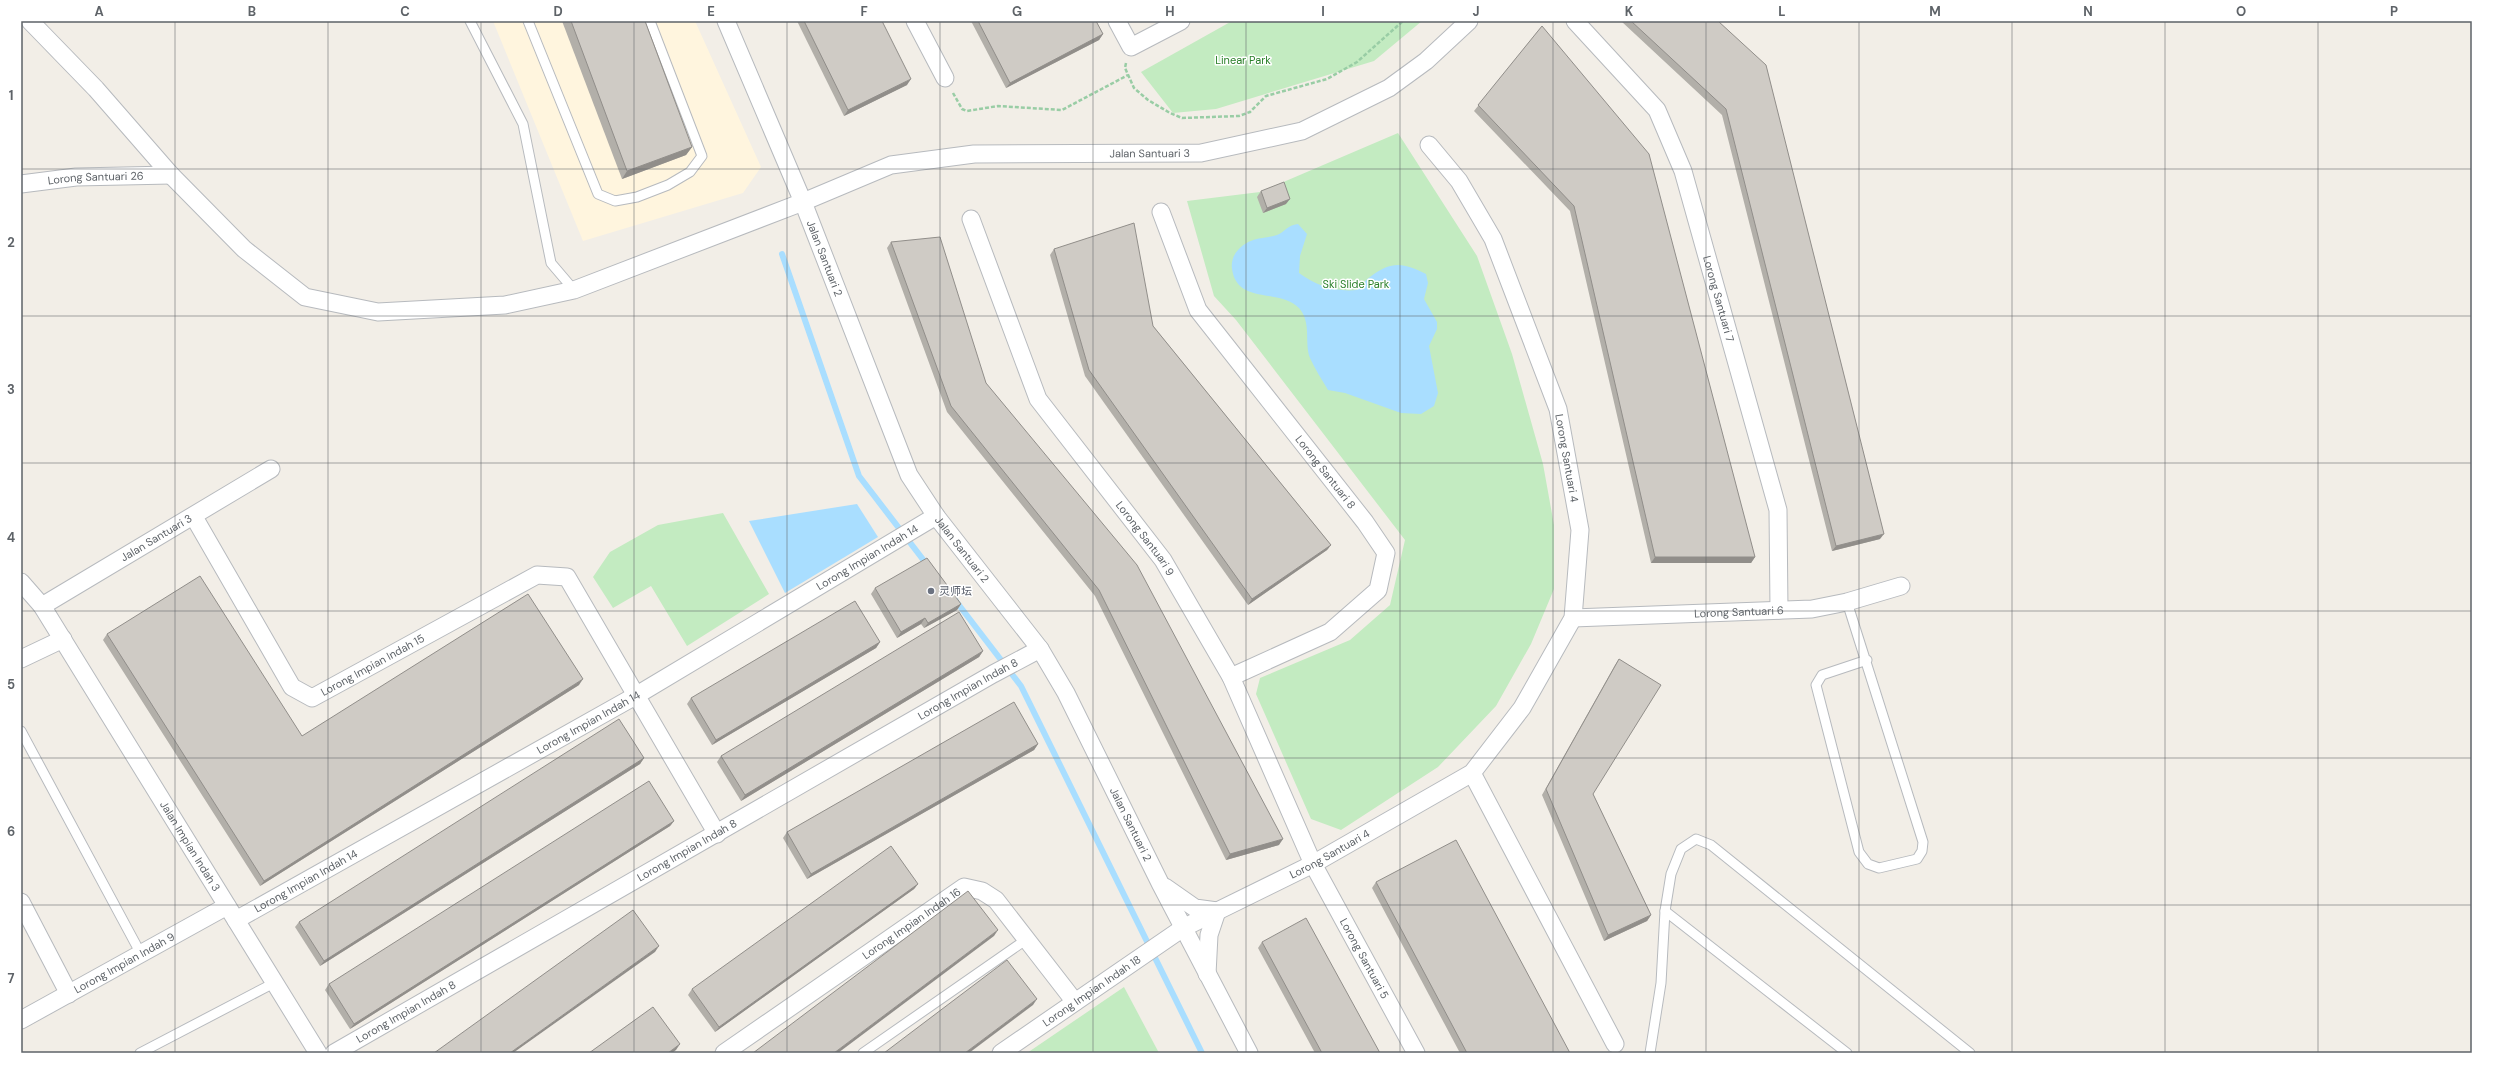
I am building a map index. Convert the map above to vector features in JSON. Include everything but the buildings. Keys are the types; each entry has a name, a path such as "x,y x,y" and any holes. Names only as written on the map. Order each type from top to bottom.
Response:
{"street":[{"name":"Jalan Santuari 3","path":"30,21 96,89 170,174 244,249 305,297 378,312 505,305 574,290 803,202 891,165 974,154 1201,153 1302,131 1389,88 1426,61 1469,21"},
{"name":"Jalan Santuari 2","path":"726,21 803,202 909,475 929,521 1066,693 1104,765 1183,928 1249,1053"},
{"path":"915,21 945,78"},
{"path":"1117,21 1131,47 1181,21"},
{"name":"Lorong Santuari 7","path":"1575,21 1657,110 1683,171 1778,510 1779,610"},
{"name":"Lorong Santuari 4","path":"1183,928 1313,864 1472,773 1522,708 1573,618 1580,530 1558,409 1493,239 1459,180 1429,145"},
{"name":"Lorong Santuari 26","path":"21,184 76,176 170,174"},
{"name":"Lorong Santuari 8","path":"1161,212 1198,310 1365,522 1386,553 1378,590 1330,632 1231,677"},
{"name":"Lorong Santuari 9","path":"971,219 1038,399 1163,560 1231,677 1313,864"},
{"name":"Jalan Santuari 3","path":"42,606 194,517 271,469"},
{"name":"Lorong Impian Indah 15","path":"194,517 292,687 312,698 537,575 567,577 637,696"},
{"name":"Lorong Impian Indah 14","path":"232,913 637,696 929,521"},
{"name":"Jalan Impian Indah 3","path":"21,582 42,606 318,1053"},
{"name":"Lorong Santuari 6","path":"1573,618 1812,609 1847,602 1901,586"},
{"path":"21,659 62,639"},
{"name":"Lorong Impian Indah 8","path":"334,1053 718,834 993,674 1033,653"},
{"path":"637,696 718,834"},
{"path":"1472,773 1615,1044"},
{"name":"Lorong Santuari 5","path":"1313,864 1416,1053"},
{"path":"1161,884 1195,908 1217,911 1209,935 1207,974"},
{"name":"Lorong Impian Indah 16","path":"724,1053 964,887 982,890 996,900 1075,1002"},
{"path":"21,902 69,994"},
{"name":"Lorong Impian Indah 9","path":"21,1020 141,954 232,913"},
{"name":"Lorong Impian Indah 18","path":"1001,1053 1183,928"}],"lane":[{"path":"470,21 523,124 551,263 574,290"},
{"path":"528,21 598,194 615,201 637,197 668,185 690,172 702,156 650,21"},
{"path":"1847,602 1867,660 1922,842 1922,851 1917,858 1879,868 1868,864 1858,852 1816,685 1822,675 1867,660"},
{"path":"21,731 141,954"},
{"path":"1650,1053 1661,983 1666,911 1671,874 1681,849 1696,839 1711,845 1970,1053"},
{"path":"1666,911 1847,1053"},
{"path":"863,1053 1027,939"},
{"path":"140,1053 274,983"}],"path":[{"path":"1131,47 1125,68 1134,88 1148,100 1182,118 1239,116 1250,112 1266,96 1327,79 1357,62 1403,21"},
{"path":"945,78 962,109 967,111 998,106 1062,110 1128,75"}],"shaded area":[{"path":"493,21 695,21 761,167 743,193 583,241"}],"green space":[{"name":"Linear Park","path":"1232,21 1422,21 1374,61 1216,109 1173,113 1141,72"},
{"name":"Ski Slide Park","path":"1398,133 1477,256 1512,354 1543,464 1554,525 1554,589 1531,644 1496,706 1438,767 1341,830 1311,819 1256,694 1260,678 1350,640 1390,605 1405,540 1236,320 1214,296 1187,201 1260,192"},
{"path":"723,513 769,594 687,646 651,586 613,608 593,577 610,552 658,525"},
{"path":"1124,987 1159,1053 1027,1053"}],"water":[{"path":"1298,224 1307,234 1300,256 1299,273 1319,285 1341,290 1357,290 1368,278 1385,268 1398,265 1411,267 1426,274 1428,283 1424,299 1437,322 1437,329 1429,346 1438,393 1434,406 1421,414 1401,413 1345,393 1328,390 1310,358 1308,352 1307,326 1303,314 1299,308 1291,302 1250,292 1242,287 1236,280 1232,269 1232,264 1238,250 1252,240 1280,234 1289,227"},
{"path":"857,504 878,537 785,593 749,521"}],"waterway":[{"path":"782,254 859,476 928,566"},
{"path":"955,600 1021,686 1202,1053"}],"place":[{"name":"灵师坛","path":"931,591"}]}
